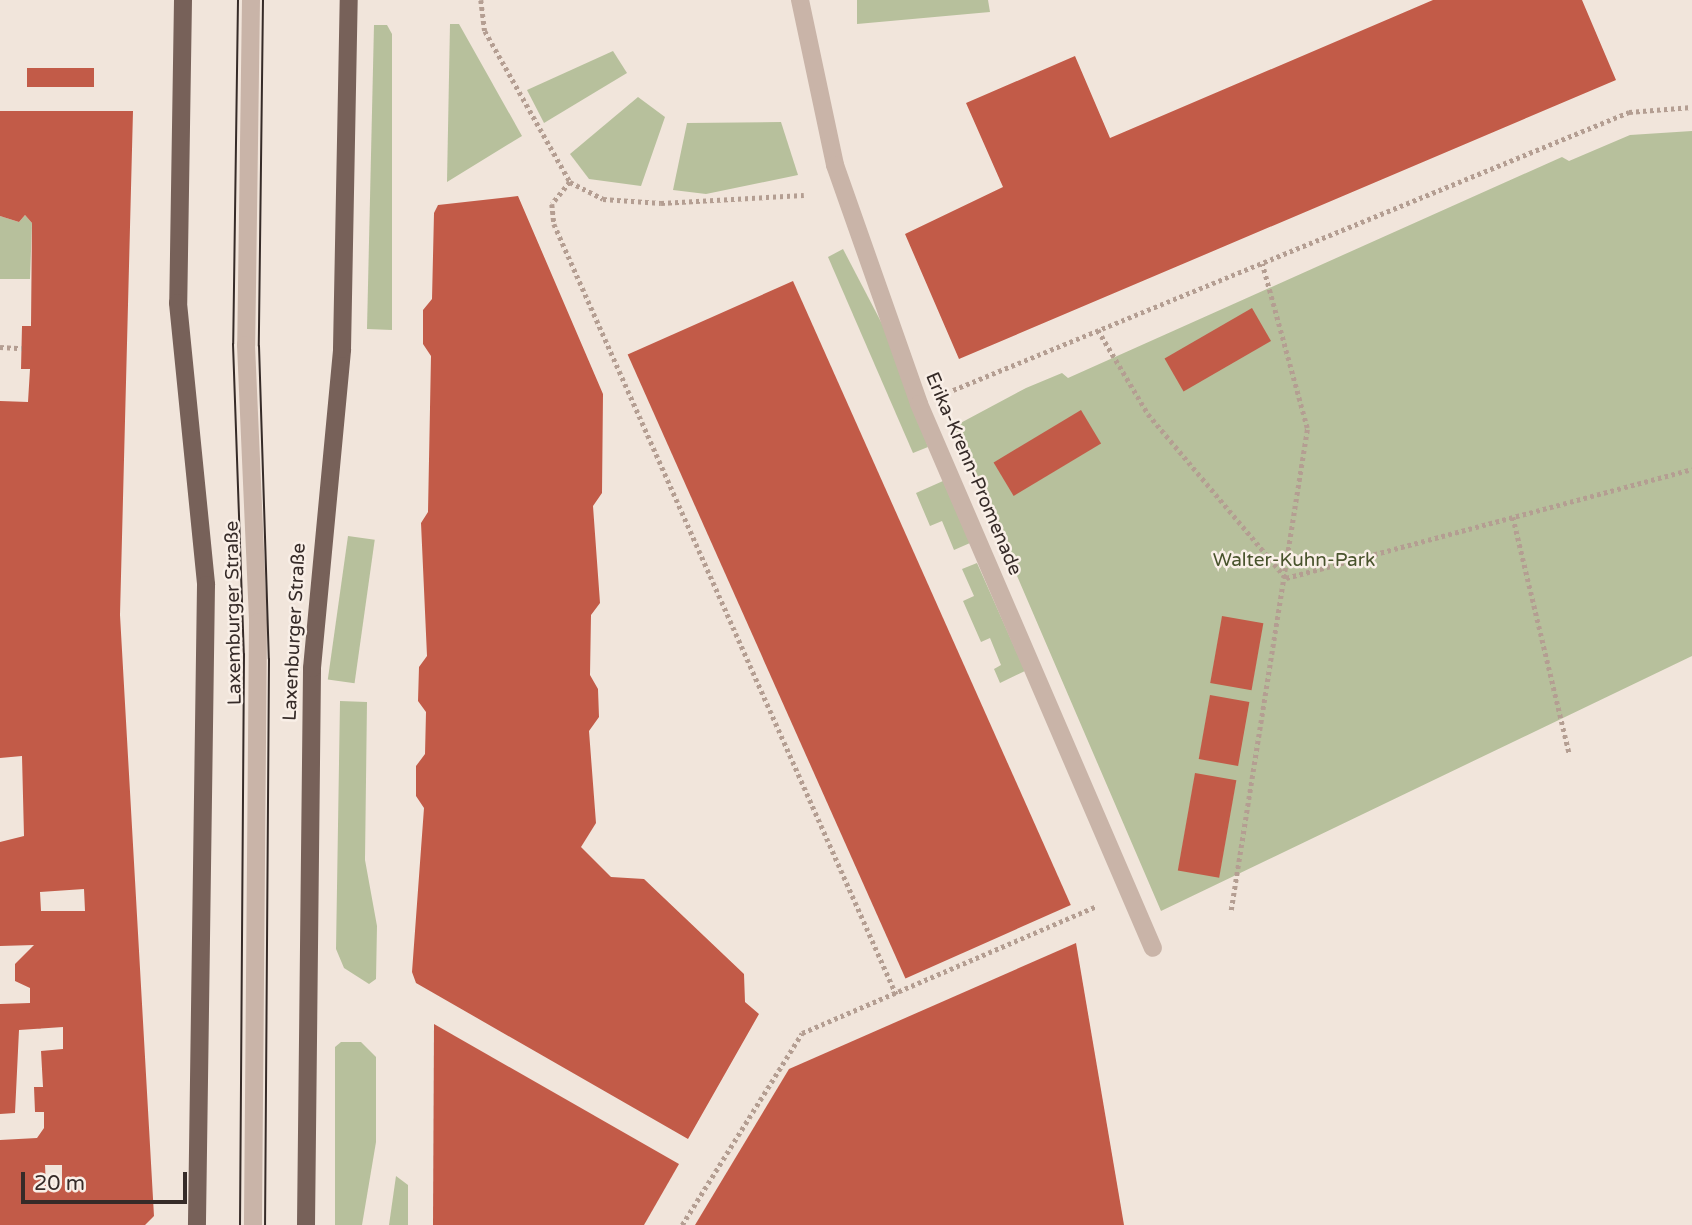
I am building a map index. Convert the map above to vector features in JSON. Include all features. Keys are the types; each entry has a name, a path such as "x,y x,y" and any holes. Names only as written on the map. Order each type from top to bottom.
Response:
{"main road":[{"path":"183,0 178,303 206,585 197,1225"},
{"name":"Laxenburger Straße","path":"306,1225 312,668 342,349 349,0"}],"street":[{"name":"Laxemburger Straße","path":"251,0 246,385 258,622 253,1225"},
{"name":"Erika-Krenn-Promenade","path":"800,0 843,189 919,404 1153,948"}],"path":[{"path":"481,0 485,31 570,182 603,199 661,203 843,189"},
{"path":"919,404 1629,112 1692,107"},
{"path":"570,182 552,204 554,224 896,994"},
{"path":"1231,910 1286,578 1307,428 1262,264"},
{"path":"1098,330 1148,414 1286,578"},
{"path":"0,347 22,348"},
{"path":"1286,578 1692,469"},
{"path":"1513,517 1569,752"},
{"path":"682,1225 802,1033 1129,892"}],"green space":[{"path":"857,0 988,0 990,12 857,24"},
{"path":"450,24 459,24 522,136 447,182"},
{"path":"374,25 387,25 392,34 392,330 367,329"},
{"path":"613,51 627,73 544,123 527,90"},
{"path":"638,97 665,117 641,186 589,179 570,154"},
{"path":"781,122 798,175 706,194 673,190 687,123"},
{"name":"Walter-Kuhn-Park","path":"1692,131 1692,656 1161,911 953,427 1026,388 1062,373 1068,378 1562,157 1569,161 1630,135"},
{"path":"25,215 32,223 30,279 0,279 0,216 19,222"},
{"path":"843,249 891,341 928,447 913,453 828,257"},
{"path":"943,481 970,543 954,550 942,521 930,526 916,493"},
{"path":"348,536 375,540 355,683 328,680"},
{"path":"977,563 1025,671 1000,683 994,669 1001,665 990,638 981,642 963,601 974,596 962,569"},
{"path":"340,701 367,702 365,860 377,926 376,979 369,984 344,968 336,949"},
{"path":"341,1042 361,1042 376,1057 376,1142 362,1225 335,1225 335,1047"},
{"path":"396,1176 408,1185 408,1225 389,1225"}],"building":[{"path":"1433,0 1582,0 1616,80 959,359 905,234 1003,187 966,103 1075,56 1110,138"},
{"path":"27,68 94,68 94,87 27,87"},
{"path":"0,111 133,111 120,615 154,1216 145,1225 0,1225 0,1140 37,1138 44,1128 44,1112 35,1112 34,1087 43,1087 41,1051 63,1049 63,1027 19,1030 15,1113 0,1114 0,1004 30,1003 30,988 15,981 15,964 34,945 0,946 0,842 24,836 22,756 0,758 0,401 28,402 30,369 21,369 22,326 31,326 32,223 25,215 19,222 0,216","holes":["84,889 85,911 41,911 40,892","45,1165 62,1165 62,1185 46,1186"]},
{"path":"518,196 603,394 602,493 593,506 600,603 591,615 590,675 598,689 599,717 589,731 596,823 581,847 611,877 644,879 744,974 745,1002 759,1014 688,1139 416,983 412,972 424,808 416,796 416,766 425,754 426,712 418,701 419,667 427,656 421,523 428,512 431,356 423,344 423,310 432,299 434,213 438,205"},
{"path":"793,281 1071,905 905,979 628,355"},
{"path":"1252,308 1271,341 1184,391 1165,358"},
{"path":"1081,410 1101,443 1014,496 994,463"},
{"path":"1222,616 1263,623 1252,690 1210,683"},
{"path":"1210,695 1249,702 1238,766 1199,759"},
{"path":"1195,773 1236,780 1219,878 1178,870"},
{"path":"1076,943 1124,1225 695,1225 789,1069"},
{"path":"434,1024 679,1164 644,1225 433,1225"}],"tram line":[{"path":"238,0 233,344 244,654 240,1225"},
{"path":"263,0 259,346 269,659 265,1225"}]}
